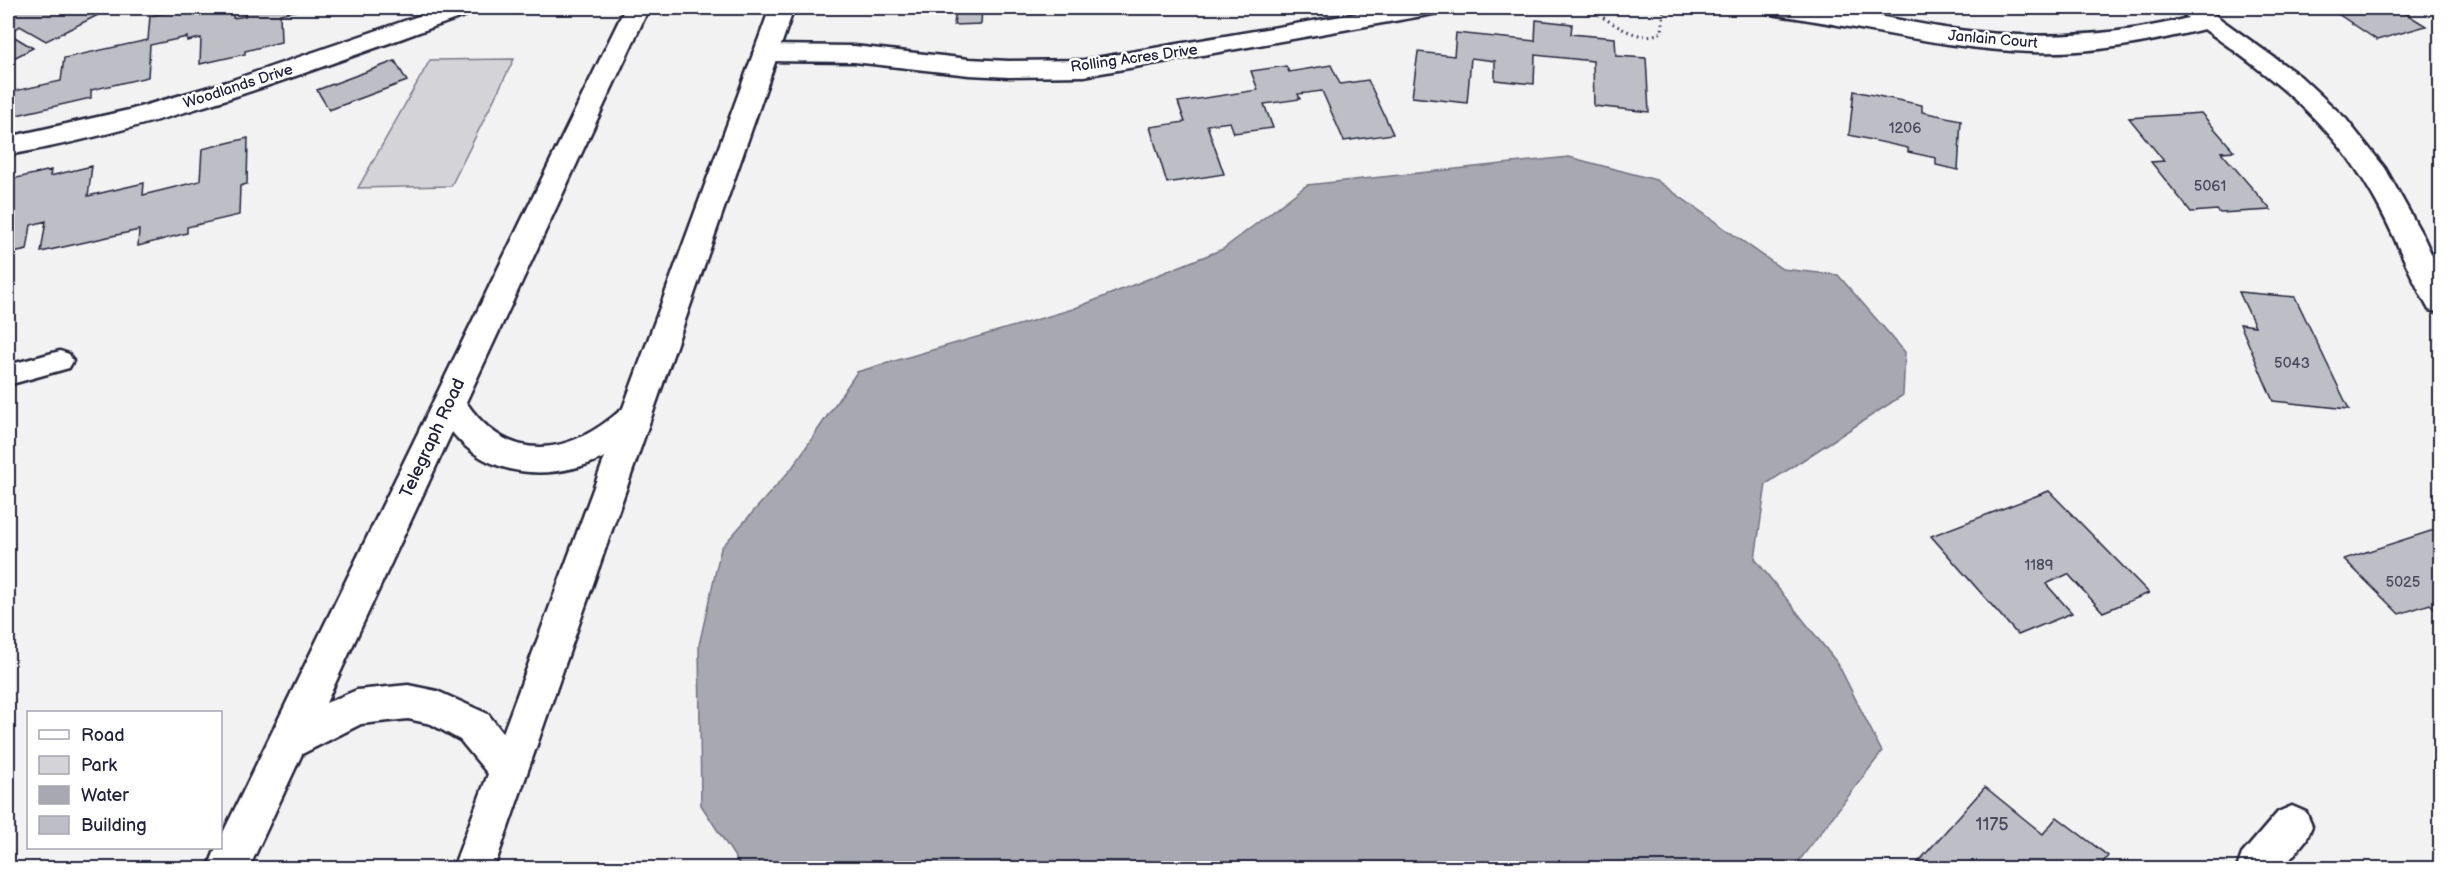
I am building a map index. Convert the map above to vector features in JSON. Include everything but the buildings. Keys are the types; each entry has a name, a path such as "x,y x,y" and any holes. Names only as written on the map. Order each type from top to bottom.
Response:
{"main road":[{"name":"Woodlands Drive","path":"8,146 132,118 196,100 464,8"},
{"name":"Telegraph Road","path":"228,868 637,8"},
{"path":"474,868 782,8"},
{"name":"Rolling Acres Drive","path":"765,53 854,54 1009,69 1084,68 1428,8"},
{"name":"Janlain Court","path":"1777,8 1961,37 2033,44 2114,41 2153,35 2198,14"},
{"path":"2198,14 2297,88 2331,118 2375,175 2440,302"},
{"path":"449,402 472,434 490,447 510,457 534,461 566,457 597,446 620,432 638,412"},
{"path":"289,741 357,706 408,702 437,708 474,728 510,770"},
{"path":"2257,868 2292,826"}],"lane":[{"path":"8,375 60,361"}],"path":[{"path":"1594,12 1633,35 1654,36 1662,32 1664,8"}],"green space":[{"path":"514,59 451,186 358,188 430,60"}],"water":[{"path":"1569,157 1656,180 1782,269 1838,275 1905,352 1903,395 1766,484 1755,559 1838,664 1882,752 1799,861 1782,868 742,868 701,805 699,645 721,548 792,468 857,372 1073,309 1223,249 1307,185"}]}
